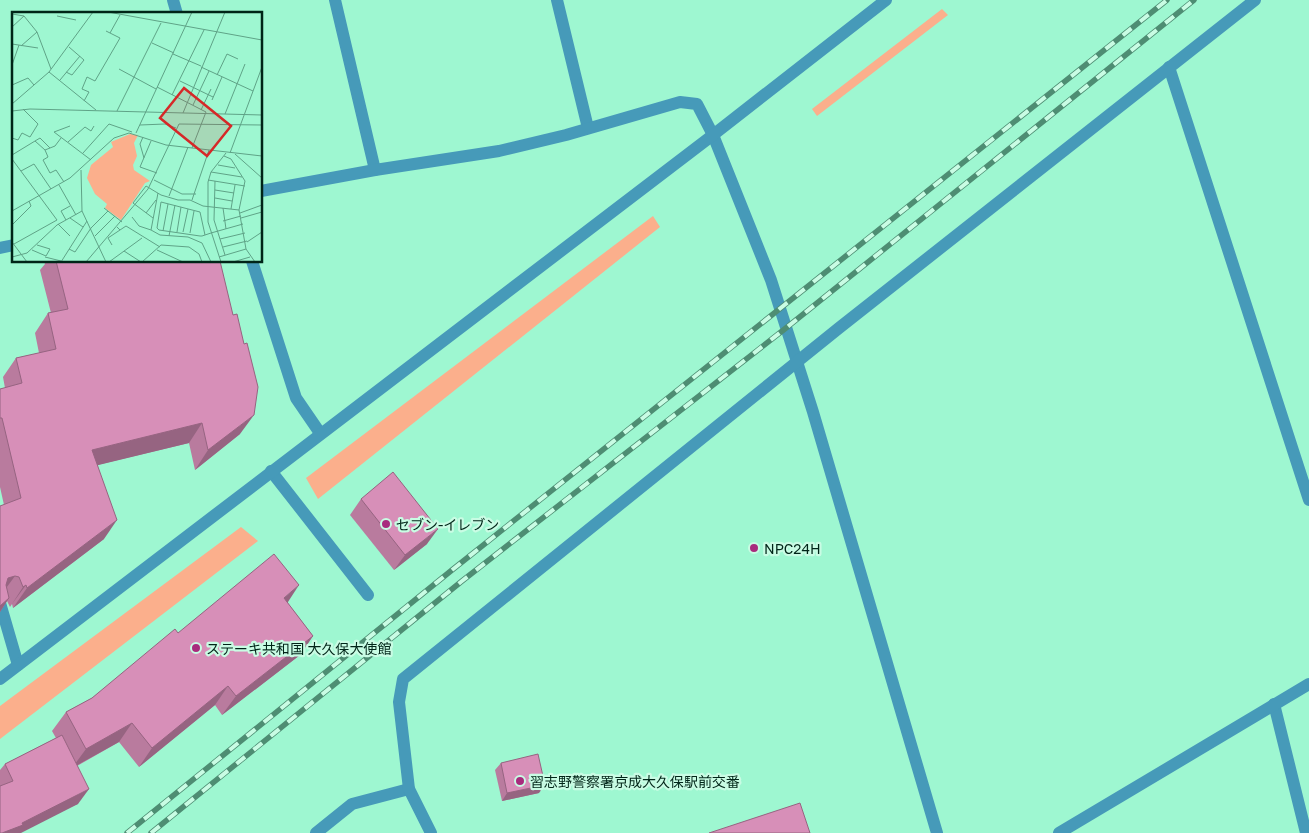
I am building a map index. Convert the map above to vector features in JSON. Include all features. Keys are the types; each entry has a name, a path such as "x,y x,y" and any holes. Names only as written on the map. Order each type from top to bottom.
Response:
{"street":[{"path":"173,0 177,12"},
{"path":"335,0 375,170"},
{"path":"557,0 588,128"},
{"path":"0,679 713,135 886,0"},
{"path":"431,833 409,788 399,702 403,679 798,362 1255,0"},
{"path":"1169,67 1309,500"},
{"path":"262,191 375,170 499,151 566,135 680,102 697,104 713,135 771,280 798,362 937,833"},
{"path":"252,262 296,398 320,433"},
{"path":"271,471 368,595"},
{"path":"0,603 18,665"},
{"path":"1059,833 1309,684"},
{"path":"1274,704 1306,833"},
{"path":"316,833 352,804 409,788"}],"shaded area":[{"path":"942,9 948,15 817,116 812,109"},
{"path":"653,216 660,227 318,499 306,478"},
{"path":"241,527 258,541 0,739 0,706"}],"building":[{"path":"56,262 220,262 233,315 237,314 244,344 247,343 258,387 254,415 208,450 202,423 92,450 117,520 27,588 26,585 23,587 19,577 8,578 6,585 9,598 0,606 0,506 21,498 2,418 0,418 0,389 22,383 16,358 56,349 48,313 68,309"},
{"path":"393,472 438,529 405,555 361,499"},
{"path":"274,554 299,585 284,598 313,636 236,696 228,686 152,748 132,723 86,749 66,712 92,698 175,629 178,633"},
{"path":"62,735 89,789 22,823 23,825 0,833 0,786 13,781 5,764"},
{"path":"538,754 545,785 507,793 501,763"},
{"path":"800,803 810,833 709,833"}],"railway":[{"path":"127,833 452,570 1167,0"},
{"path":"151,833 462,581 786,328 1194,0"}],"place":[{"name":"セブン-イレブン","path":"386,524"},
{"name":"NPC24H","path":"754,548"},
{"name":"ステーキ共和国 大久保大使館","path":"196,648"},
{"name":"習志野警察署京成大久保駅前交番","path":"520,781"}]}
